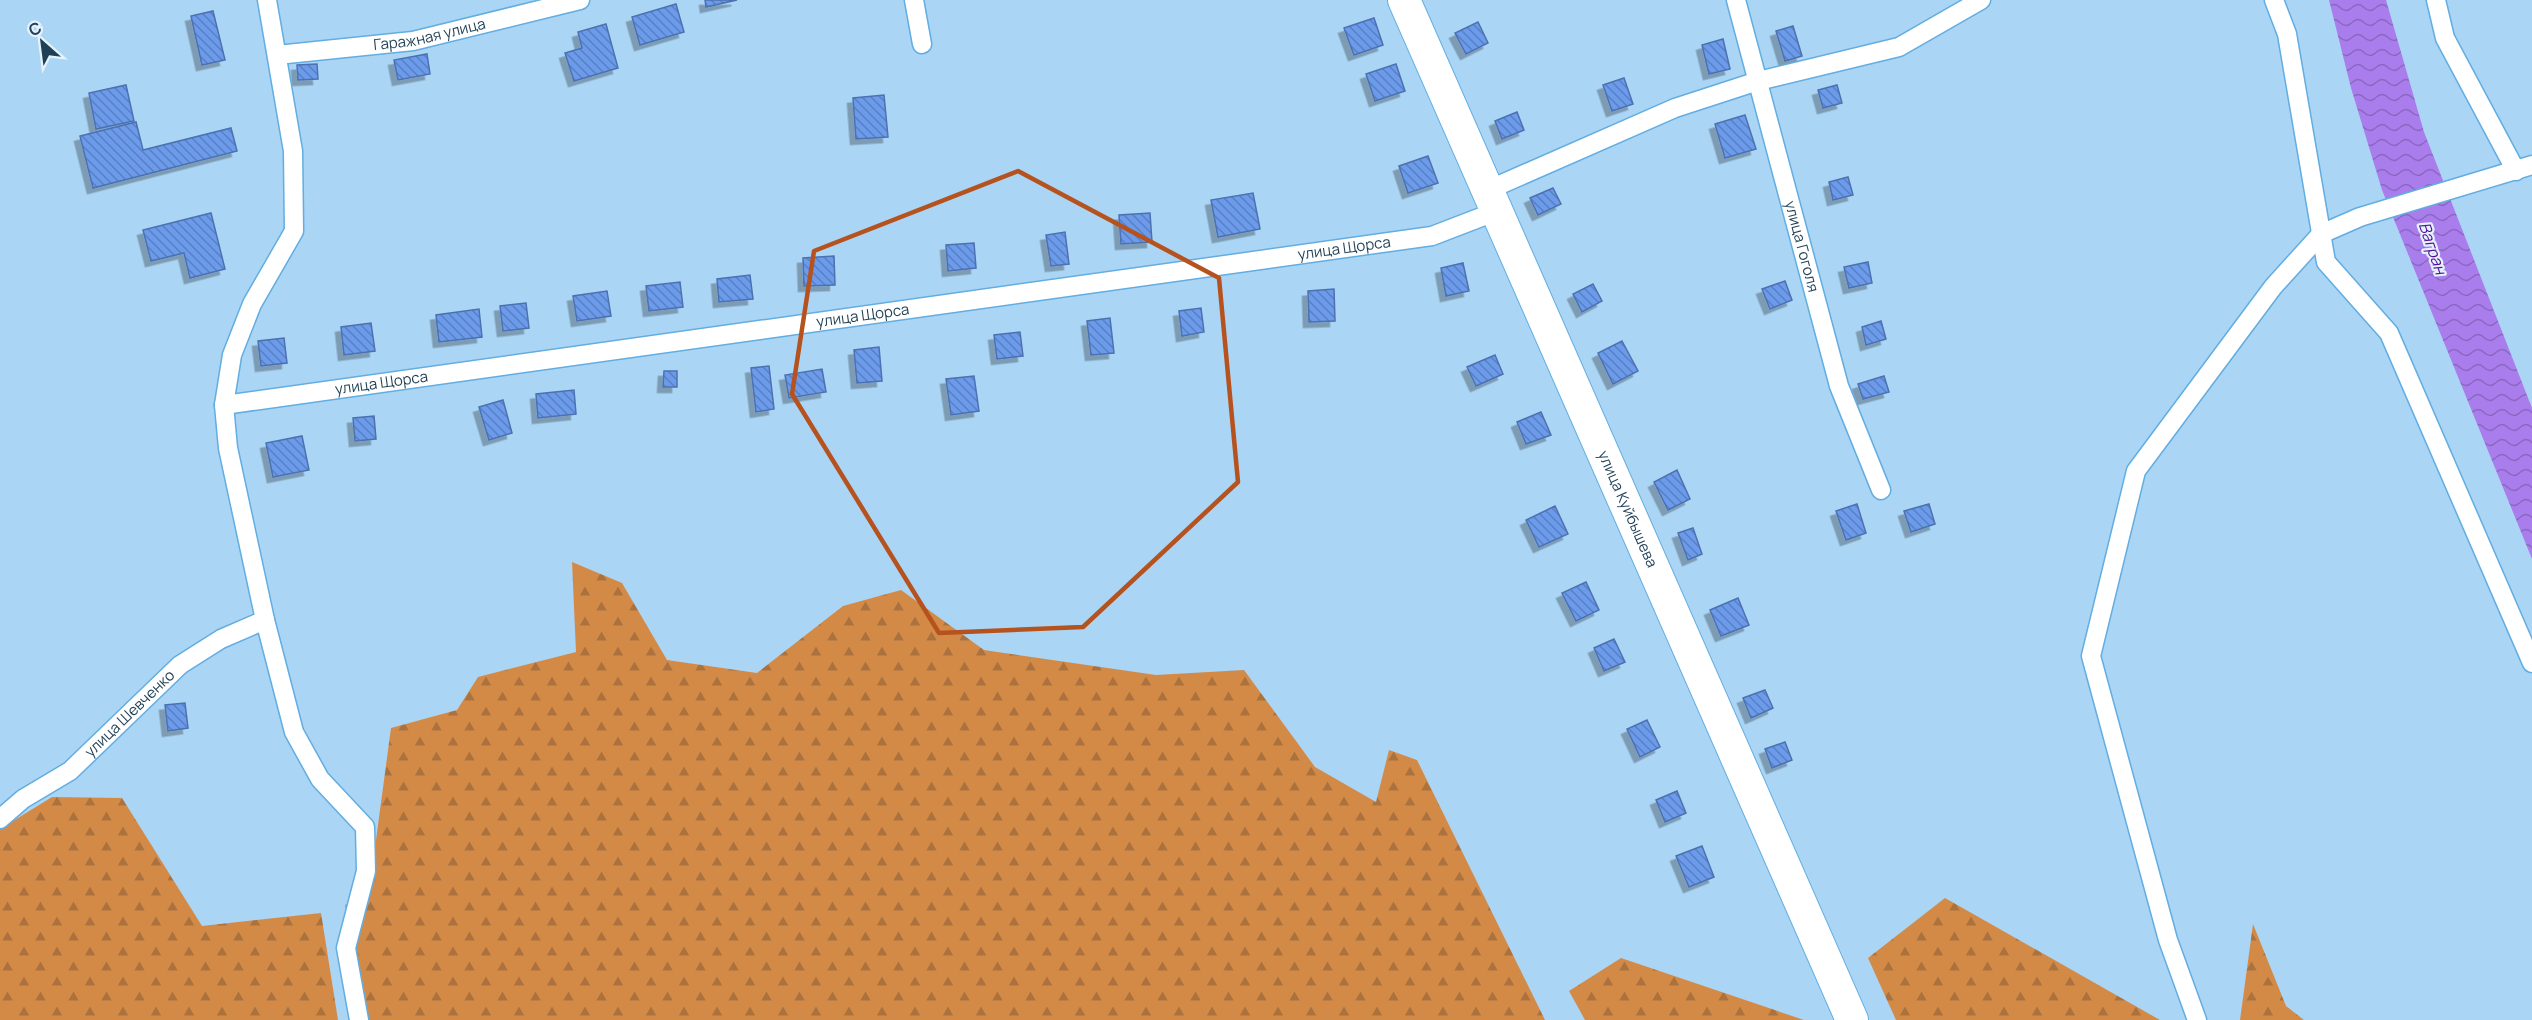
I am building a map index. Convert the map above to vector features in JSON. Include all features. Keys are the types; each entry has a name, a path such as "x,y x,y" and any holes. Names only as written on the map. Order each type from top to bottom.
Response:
{"highway":[{"name":"улица Куйбышева","path":"1404,0 1852,1020"}],"street":[{"path":"267,0 293,151 294,231 252,304 232,355 224,405 228,448 265,620 294,732 320,779 365,827 366,871 346,948 359,1020"},
{"name":"Гаражная улица","path":"277,55 413,41 580,0"},
{"path":"914,0 922,44"},
{"name":"улица Гоголя","path":"1736,0 1839,386 1881,490"},
{"name":"улица Щорса","path":"224,405 1432,236 1493,201 1675,108 1758,81 1899,47 1981,0"},
{"path":"2274,0 2287,34 2326,262 2389,333 2532,663"},
{"path":"2198,1020 2168,940 2091,656 2136,471 2273,287 2321,234 2361,217 2524,168 2445,38 2436,0"},
{"name":"улица Шевченко","path":"0,819 23,799 70,771 180,665 221,639 265,620"}],"highlighted area":[{"path":"1018,171 1219,278 1238,482 1083,627 939,633 792,394 814,251"}],"green space":[{"path":"572,562 622,583 667,660 757,673 843,606 901,590 984,650 1156,675 1244,670 1315,767 1376,802 1389,750 1417,760 1545,1020 367,1020 345,905 369,892 391,728 457,710 478,677 576,652"},
{"path":"52,797 122,798 202,926 321,913 338,1020 0,1020 0,829"},
{"path":"1945,898 2160,1020 1896,1020 1868,958"},
{"path":"2253,924 2286,1006 2304,1020 2240,1020"},
{"path":"1621,958 1804,1020 1585,1020 1569,991"}],"water":[{"name":"Вагран","path":"2329,0 2386,0 2424,132 2532,408 2532,559 2382,190 2351,88"}],"building":[{"path":"705,0 737,0 706,7"},
{"path":"676,4 684,32 640,45 632,17"},
{"path":"213,11 225,60 202,65 191,16"},
{"path":"1374,18 1383,45 1354,55 1344,28"},
{"path":"1478,22 1488,43 1466,54 1455,33"},
{"path":"606,24 618,68 574,81 565,53 582,48 578,32"},
{"path":"1793,26 1802,56 1785,61 1776,31"},
{"path":"1723,39 1730,69 1709,74 1702,45"},
{"path":"427,54 430,74 398,80 394,60"},
{"path":"317,64 318,79 298,80 297,65"},
{"path":"1396,64 1405,91 1375,101 1366,74"},
{"path":"1624,78 1633,104 1612,111 1603,85"},
{"path":"126,85 134,121 96,129 89,93"},
{"path":"1837,85 1842,103 1823,108 1818,90"},
{"path":"884,95 888,137 856,139 853,98"},
{"path":"1517,112 1524,130 1502,139 1495,121"},
{"path":"1745,115 1756,149 1725,158 1715,124"},
{"path":"136,122 143,150 231,128 237,151 93,188 80,136"},
{"path":"1428,156 1438,183 1408,193 1399,166"},
{"path":"1848,177 1853,195 1833,200 1829,182"},
{"path":"1553,188 1561,204 1538,215 1530,198"},
{"path":"1253,193 1260,229 1218,237 1211,200"},
{"path":"211,213 225,269 190,278 184,253 151,261 143,230"},
{"path":"1150,213 1152,242 1121,244 1119,215"},
{"path":"1065,232 1069,264 1051,266 1046,235"},
{"path":"974,243 976,268 948,271 946,245"},
{"path":"834,256 835,285 804,286 803,258"},
{"path":"1868,262 1872,283 1849,288 1844,267"},
{"path":"1463,263 1469,291 1446,296 1441,268"},
{"path":"750,275 753,299 719,302 717,279"},
{"path":"1785,281 1792,300 1770,309 1762,289"},
{"path":"680,282 683,307 649,311 646,286"},
{"path":"1593,284 1602,301 1582,312 1573,294"},
{"path":"1334,289 1335,321 1309,322 1308,291"},
{"path":"607,291 611,316 577,321 573,296"},
{"path":"526,303 529,328 503,331 500,306"},
{"path":"1201,308 1204,332 1182,336 1179,311"},
{"path":"479,309 482,337 439,342 436,315"},
{"path":"1110,318 1114,353 1091,355 1087,321"},
{"path":"1881,321 1886,339 1866,345 1862,327"},
{"path":"371,323 375,351 344,355 341,327"},
{"path":"1020,332 1023,356 997,359 994,335"},
{"path":"284,338 287,363 261,366 258,341"},
{"path":"1622,341 1638,371 1613,384 1598,353"},
{"path":"879,347 882,381 857,383 854,350"},
{"path":"1495,355 1503,374 1476,386 1467,367"},
{"path":"769,366 774,409 756,412 751,368"},
{"path":"822,369 826,392 789,398 785,375"},
{"path":"664,371 677,371 677,387 663,387"},
{"path":"974,376 979,411 951,415 946,379"},
{"path":"1884,376 1889,392 1863,399 1858,384"},
{"path":"574,390 576,414 538,418 536,394"},
{"path":"503,400 512,433 489,440 479,407"},
{"path":"1541,412 1551,435 1526,444 1517,422"},
{"path":"374,416 376,439 355,441 353,418"},
{"path":"302,436 309,470 273,477 266,443"},
{"path":"1677,470 1690,499 1668,510 1654,482"},
{"path":"1857,504 1866,533 1846,540 1836,511"},
{"path":"1929,504 1935,524 1911,532 1904,511"},
{"path":"1555,506 1568,534 1539,547 1526,520"},
{"path":"1693,528 1702,554 1688,560 1678,533"},
{"path":"1586,582 1599,610 1576,621 1562,593"},
{"path":"1738,598 1749,625 1721,636 1710,610"},
{"path":"1614,639 1625,662 1604,671 1594,648"},
{"path":"1765,690 1773,708 1751,718 1743,698"},
{"path":"185,703 188,728 168,731 165,705"},
{"path":"1647,720 1660,747 1640,757 1627,729"},
{"path":"1785,742 1792,760 1772,768 1765,749"},
{"path":"1677,791 1686,813 1665,822 1656,800"},
{"path":"1702,846 1714,877 1689,887 1676,856"}]}
